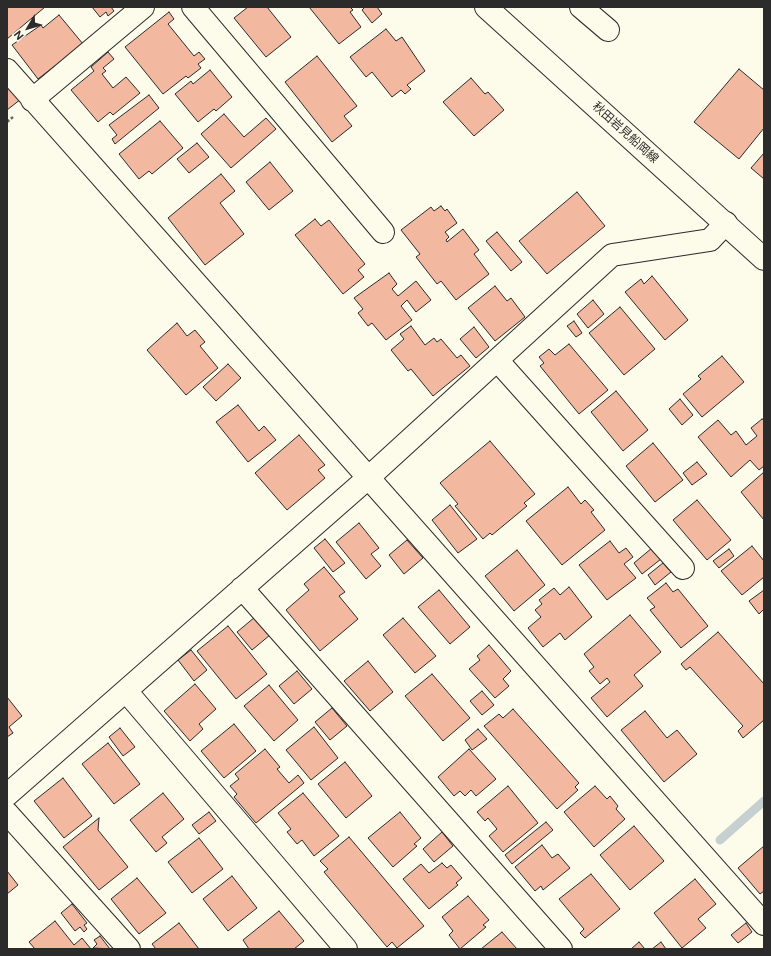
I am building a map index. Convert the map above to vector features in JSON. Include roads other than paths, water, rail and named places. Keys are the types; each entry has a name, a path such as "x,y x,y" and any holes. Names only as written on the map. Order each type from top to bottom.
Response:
{"street":[{"path":"32,100 143,7"},
{"path":"193,7 383,232"},
{"name":"秋田岩見船岡線","path":"486,7 764,259"},
{"path":"581,7 608,30"},
{"path":"7,70 32,100 763,921"},
{"path":"7,796 368,478 612,255 710,240 726,223"},
{"path":"497,360 683,568"},
{"path":"242,588 561,949"},
{"path":"126,691 346,949"},
{"path":"7,813 129,949"}],"waterway":[{"path":"720,840 764,801"}]}
